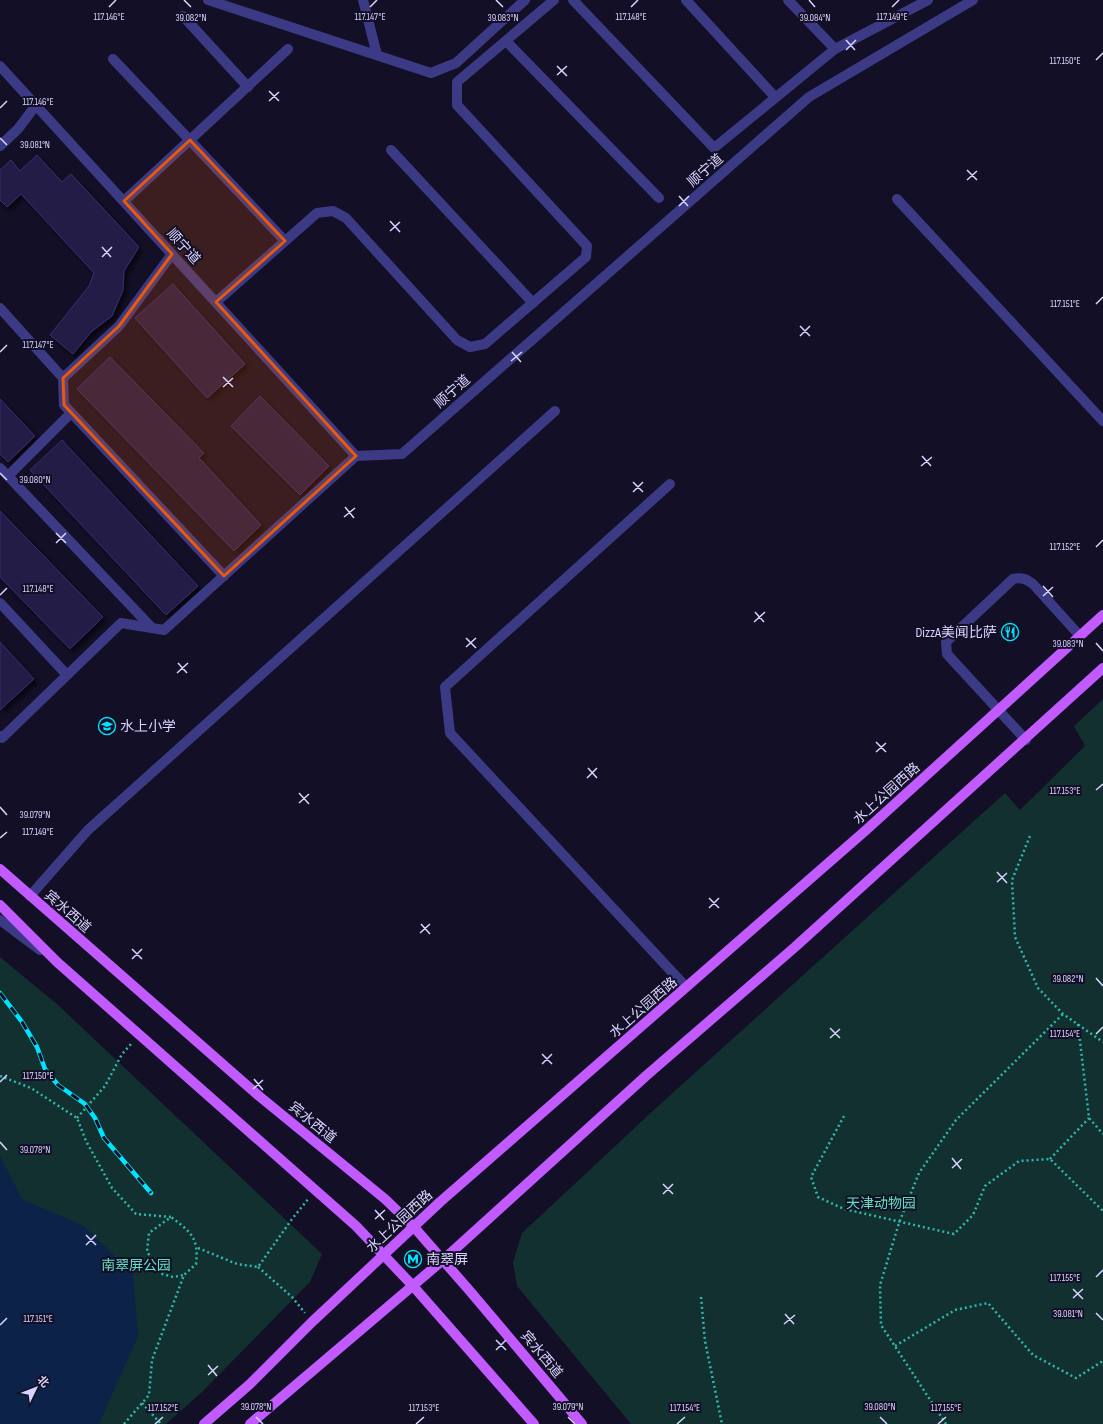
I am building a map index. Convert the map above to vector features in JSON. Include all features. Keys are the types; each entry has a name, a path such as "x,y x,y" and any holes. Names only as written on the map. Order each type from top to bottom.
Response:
{"main road":[{"name":"水上公园西路","path":"204,1424 250,1384 312,1322 414,1226 865,832 1103,615"},
{"path":"250,1424 443,1260 1026,740 1103,668"},
{"name":"宾水西道","path":"0,868 259,1096 385,1199 414,1226 582,1424"},
{"path":"0,905 57,962 235,1121 316,1190 384,1254 534,1424"}],"street":[{"path":"208,0 431,73 456,63 525,0"},
{"path":"363,0 377,55"},
{"path":"216,302 317,213 333,211 346,218 457,340 470,347 485,344 586,257 587,246 457,105 457,82 554,0"},
{"path":"573,0 714,148 775,96 835,49 915,3 928,0"},
{"path":"686,0 775,96"},
{"path":"788,0 835,49"},
{"name":"顺宁道","path":"0,66 356,456 402,454 809,97 973,0"},
{"path":"183,16 248,87"},
{"path":"506,41 659,198"},
{"path":"124,201 288,49"},
{"path":"113,59 285,241"},
{"path":"0,146 18,129 36,105"},
{"path":"391,150 533,303"},
{"path":"897,198 1103,421"},
{"path":"62,378 119,326 172,254"},
{"path":"0,308 62,378 64,405 224,576"},
{"path":"30,896 88,830 555,411"},
{"path":"8,476 71,413"},
{"path":"0,736 2,738 121,623 164,630 356,456"},
{"path":"0,468 152,628"},
{"path":"670,484 445,687 450,733 686,988"},
{"path":"1026,740 947,654 946,642 949,637 1013,579 1019,578 1025,579 1032,584 1080,636"},
{"path":"0,603 67,675"},
{"path":"0,920 57,962"}],"path":[{"path":"1030,836 1012,880 1015,937 1038,988 1063,1014 1103,1042"},
{"path":"946,1424 881,1325 880,1285 899,1223 919,1174 956,1120 1063,1014"},
{"path":"1078,1024 1089,1118 1103,1134"},
{"path":"77,1118 105,1086 122,1054"},
{"path":"0,1076 32,1088 77,1118 86,1141 112,1188 136,1214 171,1217 188,1229 198,1248 196,1264 184,1275 152,1360 149,1395 124,1424"},
{"path":"844,1116 811,1177 818,1197 844,1209 899,1223 954,1234 973,1215 985,1186 1019,1161 1050,1160 1089,1118"},
{"path":"1050,1160 1103,1211"},
{"path":"258,1267 292,1219 316,1190"},
{"path":"171,1217 149,1233 147,1251 159,1273 173,1277 184,1275"},
{"path":"198,1248 237,1264 258,1267 292,1297 312,1322"},
{"path":"701,1297 705,1341 722,1424"},
{"path":"894,1346 955,1310 988,1304 1033,1355 1076,1378 1103,1361"},
{"path":"142,1403 161,1424"}],"highlighted area":[{"path":"190,140 285,241 216,302 356,456 224,576 64,405 63,378 119,326 172,254 124,201"}],"green space":[{"name":"天津动物园","path":"1103,699 1103,1424 631,1424 517,1286 513,1262 522,1233 656,1108 1005,793 1020,810 1085,746 1074,726"},
{"name":"南翠屏公园","path":"0,957 58,1005 322,1254 310,1282 202,1392 166,1424 0,1424"}],"water":[{"path":"0,1156 22,1199 84,1226 133,1274 138,1336 99,1424 0,1424"}],"building":[{"path":"37,155 62,182 71,174 139,247 124,271 123,290 112,316 91,332 73,354 50,335 89,286 94,273 21,194 7,207 0,200 0,170 11,160 20,171"},
{"path":"173,284 245,364 207,398 135,318"},
{"path":"110,357 204,453 199,458 261,525 234,551 77,389"},
{"path":"260,396 329,466 300,495 231,426"},
{"path":"0,399 35,436 8,462 0,454"},
{"path":"62,440 198,586 166,615 30,470"},
{"path":"0,511 103,617 70,649 0,577"},
{"path":"0,642 34,679 0,710"}],"railway":[{"path":"0,993 22,1022 37,1047 45,1069 58,1085 85,1104 95,1118 104,1138 151,1193"}],"place":[{"name":"DizzA美闻比萨","path":"1010,632"},
{"name":"水上小学","path":"107,726"},
{"name":"南翠屏","path":"413,1259"}]}
